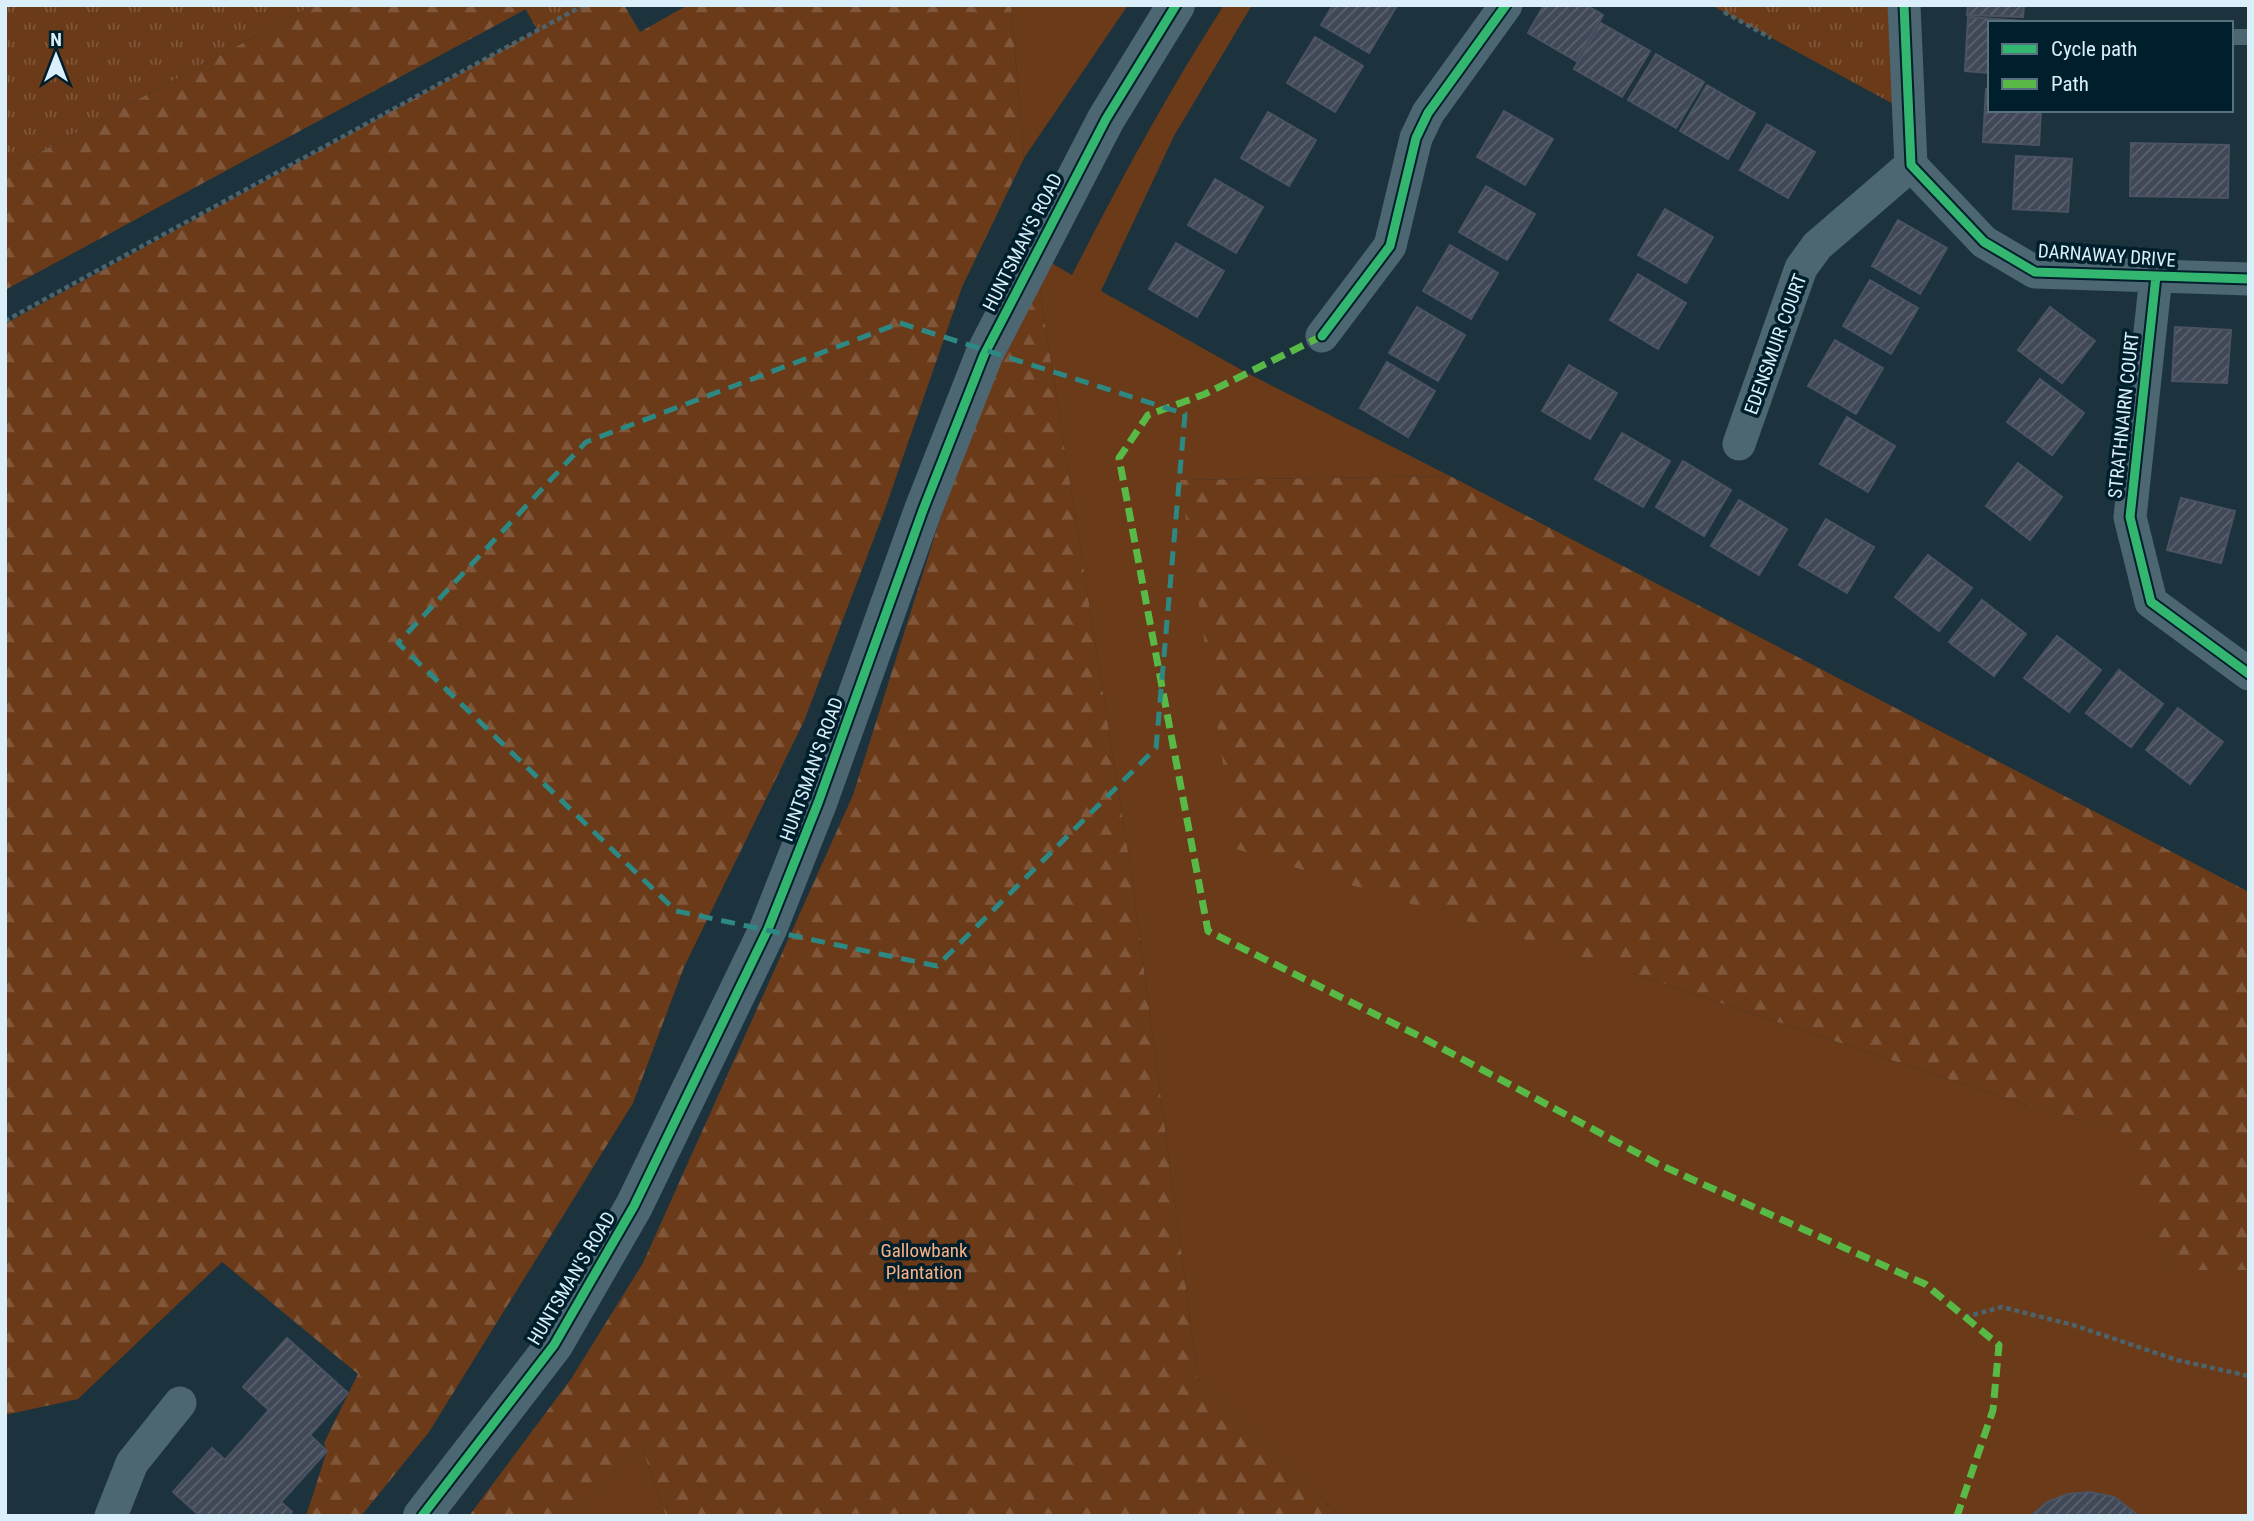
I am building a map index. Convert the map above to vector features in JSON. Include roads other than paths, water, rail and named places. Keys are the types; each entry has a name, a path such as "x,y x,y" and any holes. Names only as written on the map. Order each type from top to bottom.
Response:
{"street":[{"name":"HUNTSMAN'S ROAD","path":"422,1516 554,1345 634,1206 768,929 818,803 923,510 984,355 1106,119 1176,5"},
{"path":"1322,336 1390,246 1416,138 1427,113 1506,5"},
{"path":"1904,5 1911,165"},
{"name":"DARNAWAY DRIVE","path":"1911,165 1984,242 2035,272 2249,279"},
{"name":"EDENSMUIR COURT","path":"1739,444 1801,268 1818,246 1911,165"},
{"name":"STRATHNAIRN COURT","path":"2156,276 2130,516 2151,602 2249,674"},
{"path":"111,1516 132,1464 180,1403"}],"park label":[{"name":"Gallowbank Plantation","path":"924,1261"}]}
